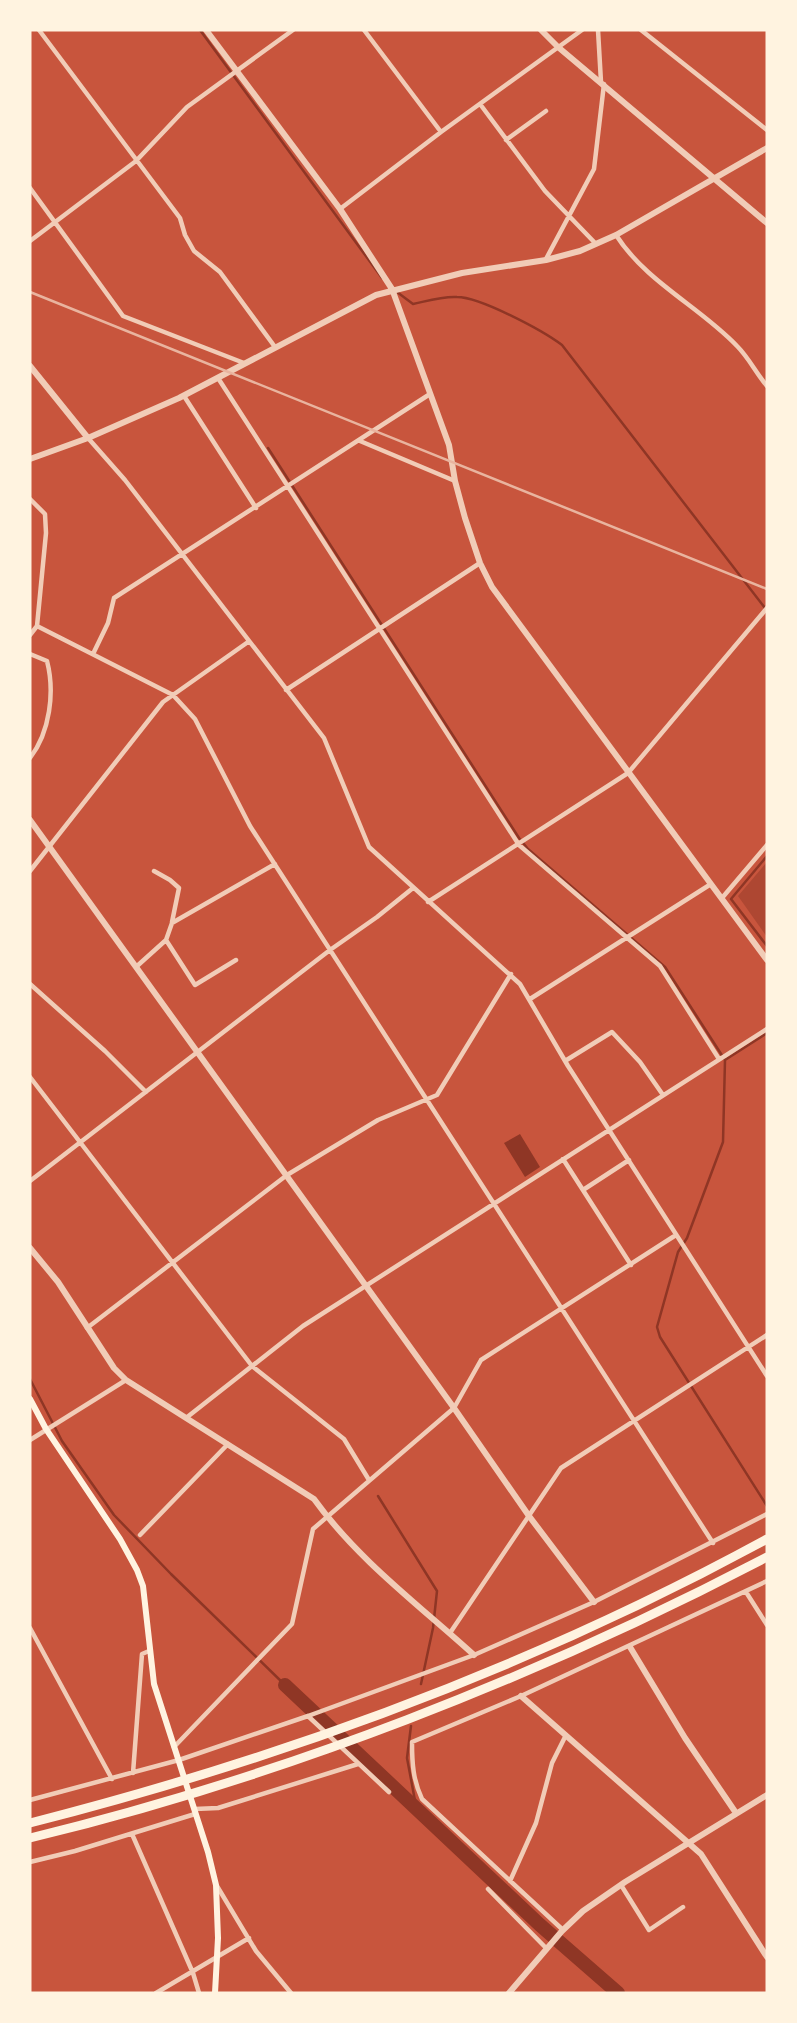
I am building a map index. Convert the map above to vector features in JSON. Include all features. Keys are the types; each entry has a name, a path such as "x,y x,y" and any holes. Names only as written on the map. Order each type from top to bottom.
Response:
{"highway":[{"path":"30,1823 169,1784 348,1726 458,1683 593,1625 767,1539"},
{"path":"30,1838 173,1798 357,1737 537,1666 689,1597 767,1557"}],"main road":[{"path":"30,1399 46,1429 120,1539 137,1570 146,1603 154,1684 216,1885 215,1993"}],"street":[{"path":"39,30 180,218 185,236 194,251 220,272 275,347"},
{"path":"206,30 340,209 392,289 449,445 454,481 480,563 501,602 767,960"},
{"path":"30,241 136,161 187,107 293,30"},
{"path":"364,30 440,132"},
{"path":"541,30 767,223"},
{"path":"340,209 440,132 582,30"},
{"path":"546,260 594,169 602,83 598,30"},
{"path":"642,30 767,130"},
{"path":"480,104 545,191 596,244"},
{"path":"506,140 546,111"},
{"path":"30,459 88,438 184,396 346,309 392,289 462,273 546,260 596,244 767,148"},
{"path":"30,188 122,316 244,363"},
{"path":"616,235 626,251 642,266 737,346 767,386"},
{"path":"30,366 125,480 324,738 369,847 511,974 530,999 565,1061 767,1376"},
{"path":"217,377 519,845 660,966 719,1059"},
{"path":"93,654 108,623 114,598 430,394"},
{"path":"184,396 256,508"},
{"path":"359,441 454,481"},
{"path":"30,499 45,514 46,533 37,626 30,635"},
{"path":"286,690 480,563"},
{"path":"428,902 628,773 767,608"},
{"path":"37,626 173,695 195,719 250,826 713,1543"},
{"path":"30,871 163,702 248,642"},
{"path":"30,654 47,661 51,677 46,723 30,758"},
{"path":"30,820 529,1516 594,1602"},
{"path":"722,898 767,845"},
{"path":"172,923 275,864"},
{"path":"135,968 166,940 179,888 154,871"},
{"path":"530,999 710,884"},
{"path":"30,1181 413,888"},
{"path":"166,940 195,985 236,960"},
{"path":"87,1328 287,1175 378,1120 437,1095 511,974"},
{"path":"30,984 146,1091"},
{"path":"186,1418 303,1326 767,1029"},
{"path":"565,1061 612,1032 640,1062 663,1095"},
{"path":"30,1077 252,1366 344,1439 369,1480"},
{"path":"563,1159 631,1265"},
{"path":"583,1189 629,1160"},
{"path":"174,1747 292,1624 313,1529 454,1408 481,1360 676,1235"},
{"path":"30,1248 58,1282 114,1368 126,1380 314,1499 368,1561 474,1655"},
{"path":"450,1633 561,1468 767,1335"},
{"path":"30,1440 126,1380"},
{"path":"140,1535 228,1444"},
{"path":"30,1800 179,1760 310,1716 474,1655 594,1602 767,1514"},
{"path":"563,1931 422,1799 415,1784 412,1767 412,1742 521,1696 767,1581"},
{"path":"746,1592 767,1625"},
{"path":"30,1628 112,1779"},
{"path":"629,1647 685,1738 736,1813"},
{"path":"133,1773 142,1654 149,1651"},
{"path":"521,1696 690,1842 701,1854 767,1957"},
{"path":"310,1716 358,1764 390,1791"},
{"path":"510,1881 536,1823 552,1763 566,1735"},
{"path":"30,1862 132,1834 195,1812 218,1808 358,1764"},
{"path":"509,1993 583,1911 767,1795"},
{"path":"132,1834 193,1973 199,1993"},
{"path":"216,1885 256,1951 291,1993"},
{"path":"621,1885 649,1930 684,1907"},
{"path":"488,1889 549,1947"},
{"path":"156,1993 249,1938"}],"shaded area":[{"path":"767,862 767,937 738,896"},
{"path":"520,1134 540,1167 525,1177 504,1143"}],"waterway":[{"path":"200,30 382,278"},
{"path":"397,292 413,304 452,297 480,302 526,323 562,345 765,608"},
{"path":"268,448 519,838 528,849 665,967 725,1060 723,1142 687,1238 678,1252 657,1327 660,1337 767,1506"},
{"path":"767,856 731,899 767,946"},
{"path":"725,1060 767,1033"},
{"path":"30,1379 62,1441 114,1515 285,1685"},
{"path":"378,1496 437,1591 433,1628 421,1684"},
{"path":"285,1685 540,1925 618,1993"},
{"path":"411,1726 407,1758 416,1806"}],"railway":[{"path":"30,292 767,589"}]}
